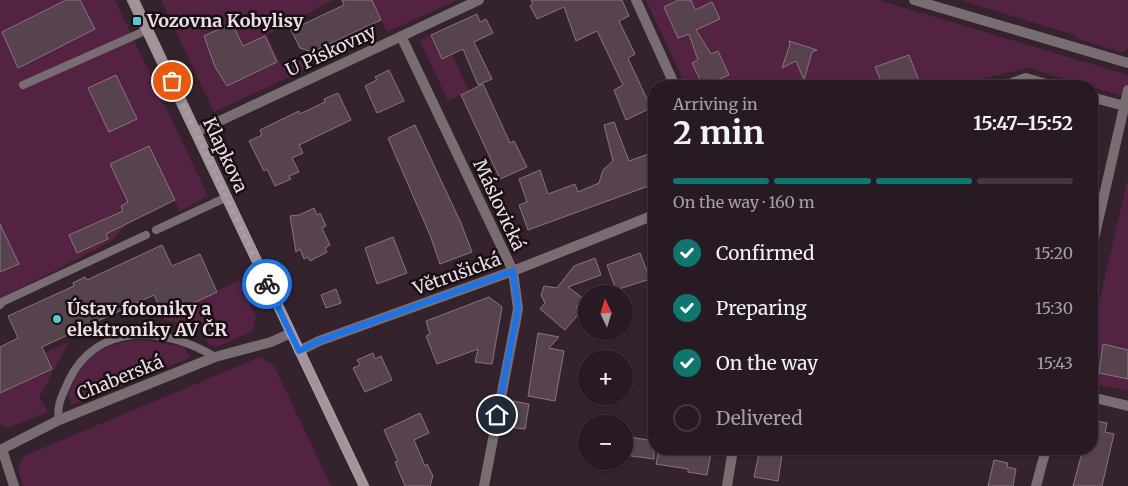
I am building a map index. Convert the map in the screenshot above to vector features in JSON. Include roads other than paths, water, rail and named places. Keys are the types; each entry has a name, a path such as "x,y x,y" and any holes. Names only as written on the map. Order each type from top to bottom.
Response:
{"street":[{"name":"Klapkova","path":"133,0 364,486"},
{"name":"U Pískovny","path":"196,132 479,0"},
{"path":"636,0 672,80"},
{"path":"914,0 1128,63"},
{"name":"Máslovická","path":"402,36 513,271 518,309 484,486"},
{"path":"1020,80 1026,78 1033,80"},
{"path":"1098,223 1126,107 1128,90"},
{"path":"1098,99 1126,107"},
{"name":"Větrušická","path":"299,351 319,341 513,271 648,217"},
{"name":"Chaberská","path":"14,486 1,447 59,420 215,357 271,342 291,333"},
{"path":"1098,399 1128,406"},
{"path":"727,486 732,455"},
{"path":"1036,486 1044,455"}],"lane":[{"path":"24,85 147,30"},
{"path":"156,230 227,197"},
{"path":"0,305 2,302 146,235"},
{"path":"59,420 57,412 60,399 76,365 87,354 108,341 130,334 151,334 176,340 215,357"}],"tram line":[{"path":"127,0 359,486"},
{"path":"139,0 368,486"}],"place":[{"name":"Vozovna Kobylisy","path":"137,21"},
{"name":"Ústav fotoniky a elektroniky AV ČR","path":"57,319"}]}
